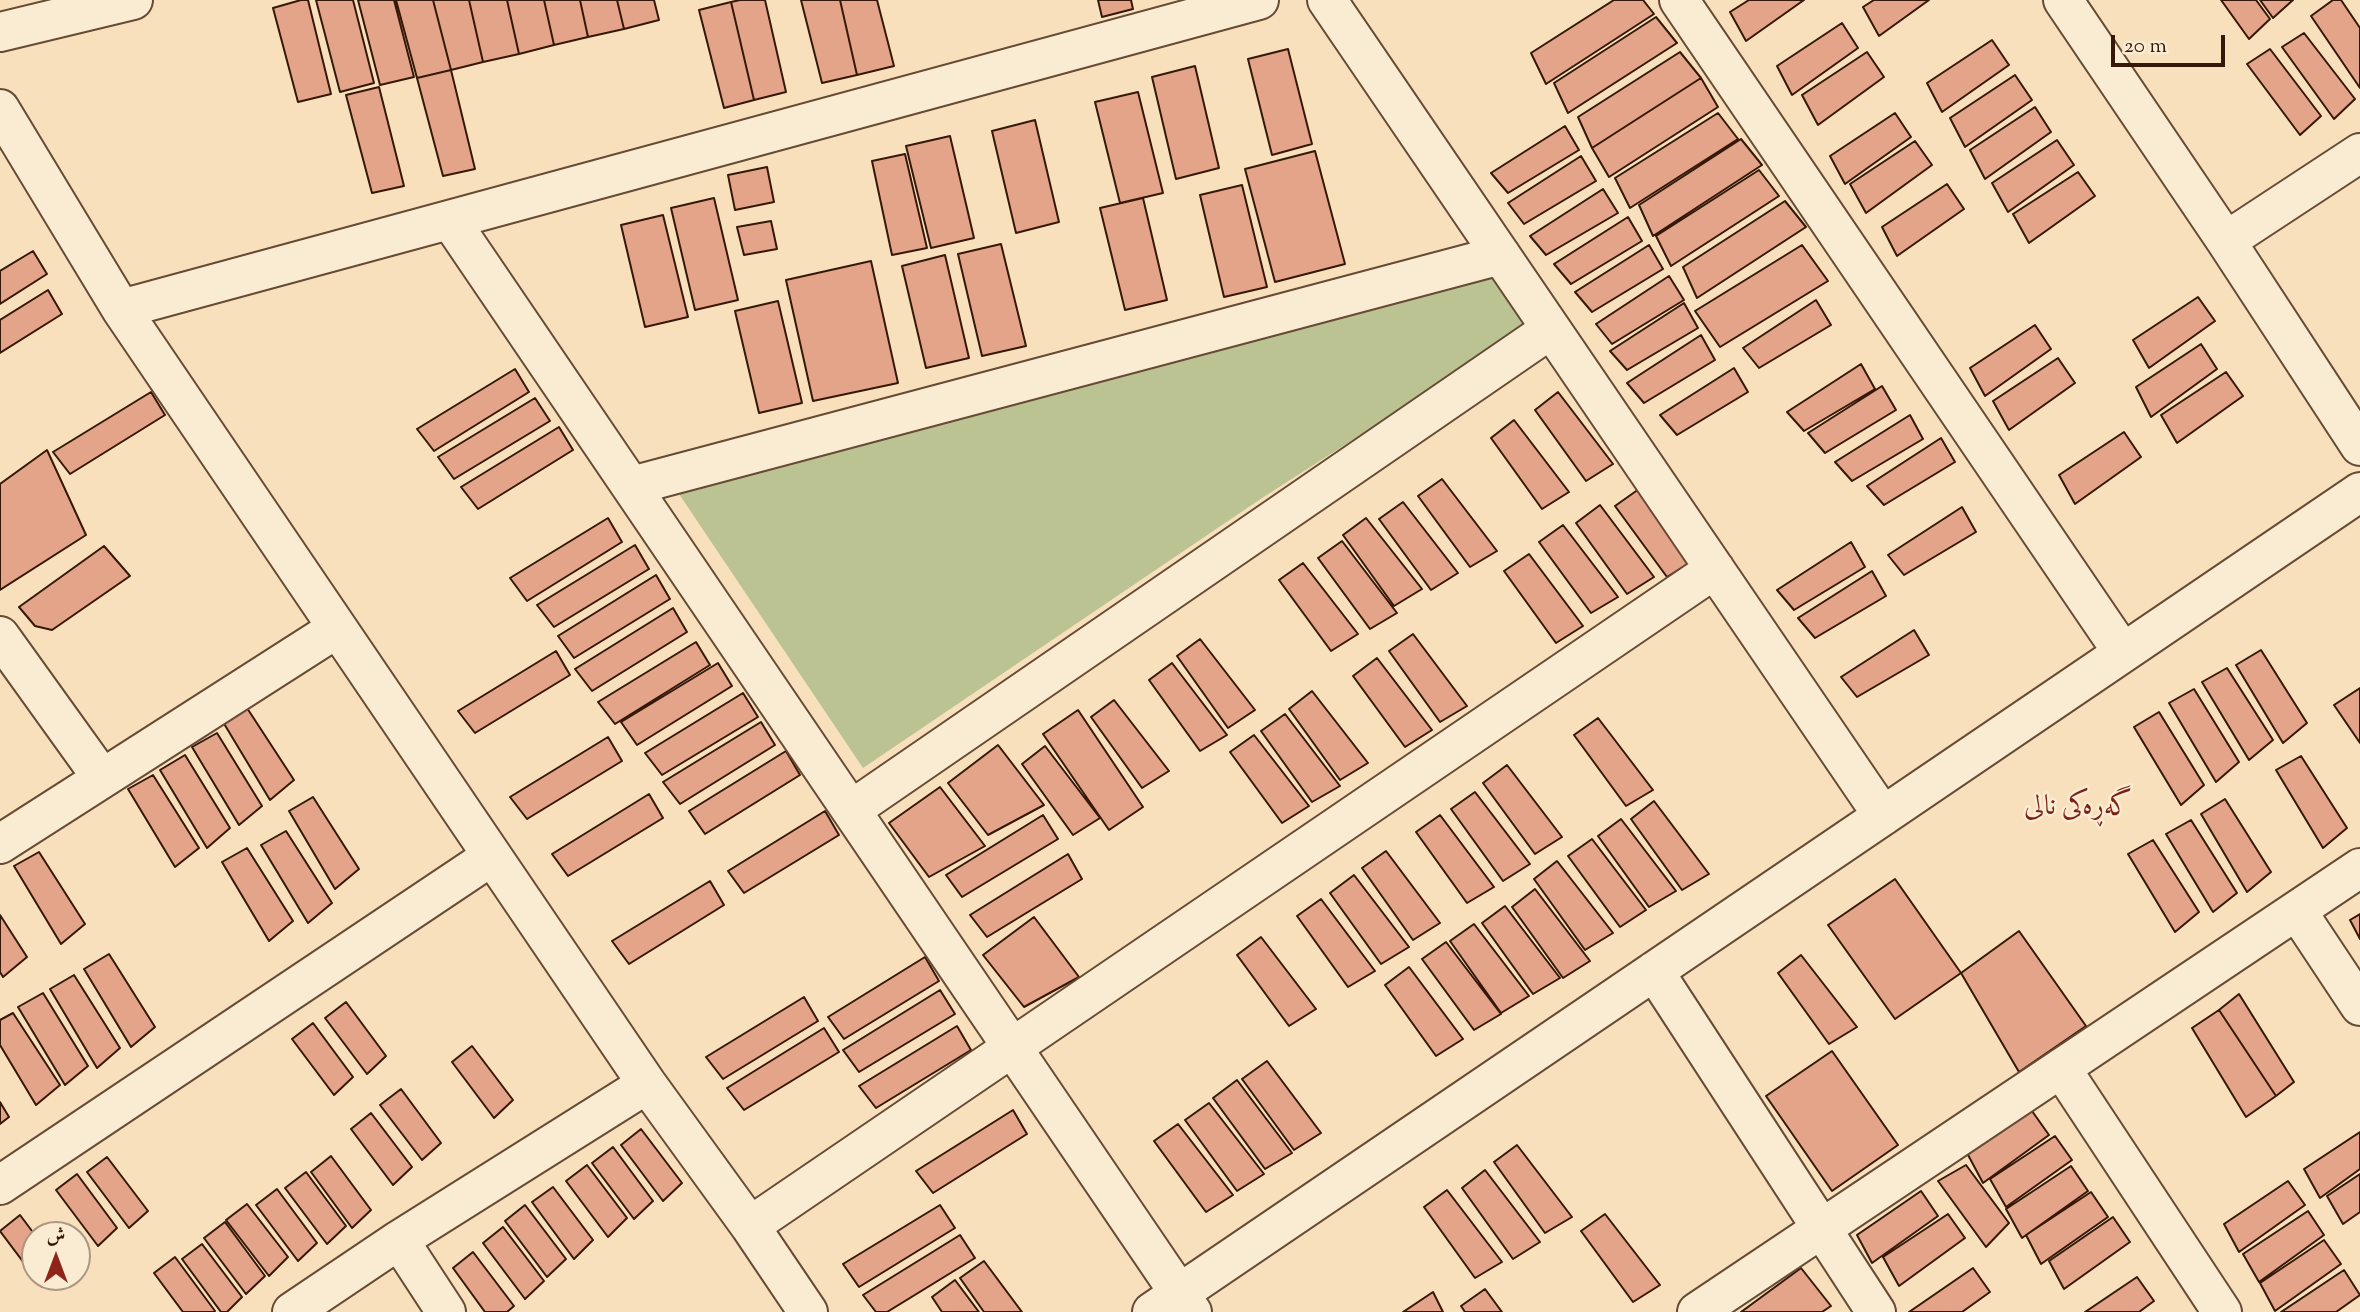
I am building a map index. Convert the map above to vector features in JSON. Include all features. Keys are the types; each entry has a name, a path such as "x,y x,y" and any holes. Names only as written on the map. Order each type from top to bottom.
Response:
{"street":[{"path":"0,32 133,0"},
{"path":"121,309 1259,0"},
{"path":"1327,0 1883,816"},
{"path":"1679,0 2123,653"},
{"path":"2064,0 2360,446"},
{"path":"0,109 121,309 647,1084 750,1226 808,1312"},
{"path":"2226,242 2360,153"},
{"path":"450,220 1013,1049 1174,1306 1654,971 2360,492"},
{"path":"631,486 1501,255"},
{"path":"851,810 1551,329"},
{"path":"750,1226 1715,569"},
{"path":"0,844 337,629"},
{"path":"0,636 102,778"},
{"path":"0,1185 492,856"},
{"path":"1697,1312 2360,869"},
{"path":"2297,911 2360,1006"},
{"path":"1654,971 1877,1312"},
{"path":"2061,1068 2222,1312"},
{"path":"292,1312 399,1240 647,1084"},
{"path":"399,1240 446,1312"}],"green space":[{"path":"1494,268 1530,326 1259,500 863,768 677,491"}],"building":[{"path":"308,0 331,94 298,102 273,8"},
{"path":"316,0 353,0 374,83 340,92"},
{"path":"358,0 394,0 414,77 380,85"},
{"path":"396,0 433,0 451,70 417,78"},
{"path":"433,0 469,0 483,62 451,70"},
{"path":"469,0 507,0 519,54 483,62"},
{"path":"507,0 544,0 554,45 519,54"},
{"path":"544,0 580,0 588,37 554,45"},
{"path":"580,0 617,0 624,29 588,37"},
{"path":"617,0 654,0 659,20 624,29"},
{"path":"765,0 786,92 754,100 731,2"},
{"path":"801,0 840,0 857,75 822,83"},
{"path":"840,0 877,0 894,66 857,75"},
{"path":"1098,0 1131,0 1133,9 1102,17"},
{"path":"1614,0 1643,0 1654,14 1546,84 1531,53"},
{"path":"1749,0 1804,0 1746,41 1730,12"},
{"path":"1874,0 1929,0 1879,36 1863,7"},
{"path":"2221,0 2256,0 2270,19 2249,39"},
{"path":"2260,0 2293,0 2273,18"},
{"path":"2333,0 2341,0 2360,28 2360,88 2311,16"},
{"path":"731,2 754,100 724,108 699,10"},
{"path":"1656,17 1677,43 1568,113 1554,83"},
{"path":"1842,23 1858,48 1792,95 1777,66"},
{"path":"2304,33 2355,99 2334,119 2282,47"},
{"path":"1992,40 2009,65 1942,112 1927,83"},
{"path":"1288,49 1312,144 1272,155 1248,59"},
{"path":"2270,49 2321,116 2300,135 2247,64"},
{"path":"1680,52 1701,78 1592,148 1578,117"},
{"path":"1867,52 1884,77 1818,125 1802,95"},
{"path":"1195,66 1219,168 1176,179 1152,77"},
{"path":"451,70 475,169 443,176 417,78"},
{"path":"2015,75 2032,100 1965,147 1950,118"},
{"path":"1701,78 1718,107 1609,177 1592,148"},
{"path":"379,87 404,186 372,193 346,95"},
{"path":"1138,92 1163,193 1120,203 1095,102"},
{"path":"2035,107 2051,132 1985,179 1970,150"},
{"path":"1718,113 1738,139 1630,208 1615,178"},
{"path":"1895,113 1911,137 1845,184 1830,156"},
{"path":"1035,120 1059,222 1016,233 992,131"},
{"path":"1565,126 1579,150 1508,193 1491,173"},
{"path":"950,136 974,238 931,248 906,146"},
{"path":"1741,139 1762,165 1653,236 1639,205"},
{"path":"2057,140 2074,165 2008,212 1992,183"},
{"path":"1915,141 1932,165 1866,213 1850,184"},
{"path":"1315,151 1345,264 1275,282 1245,169"},
{"path":"905,154 927,248 892,255 872,161"},
{"path":"1581,156 1596,181 1524,224 1508,203"},
{"path":"767,167 774,202 735,210 728,175"},
{"path":"1759,170 1779,196 1671,266 1656,236"},
{"path":"2078,172 2095,196 2029,243 2013,214"},
{"path":"1947,184 1964,209 1897,256 1882,227"},
{"path":"1242,185 1267,287 1224,297 1200,195"},
{"path":"1603,189 1618,213 1546,255 1530,236"},
{"path":"714,198 738,300 695,310 671,208"},
{"path":"1143,198 1167,300 1125,310 1100,208"},
{"path":"1785,201 1806,227 1697,298 1683,267"},
{"path":"663,215 688,317 645,327 621,225"},
{"path":"1628,217 1642,241 1571,284 1554,264"},
{"path":"771,221 777,249 744,255 737,227"},
{"path":"1001,244 1026,346 982,356 958,254"},
{"path":"1649,245 1663,269 1592,312 1575,292"},
{"path":"1802,245 1828,281 1720,347 1695,311"},
{"path":"33,251 47,274 0,304 0,271"},
{"path":"945,255 969,358 926,368 902,266"},
{"path":"871,261 898,383 813,401 786,280"},
{"path":"1669,276 1684,300 1612,344 1596,324"},
{"path":"48,290 62,314 0,353 0,320"},
{"path":"2198,297 2215,321 2149,368 2133,340"},
{"path":"1816,300 1831,325 1759,368 1743,348"},
{"path":"778,301 802,403 759,413 735,311"},
{"path":"1684,303 1698,328 1627,370 1610,351"},
{"path":"2035,325 2051,349 1985,396 1970,368"},
{"path":"1701,335 1715,360 1644,403 1627,383"},
{"path":"2201,344 2217,369 2151,417 2136,387"},
{"path":"2058,358 2075,383 2009,430 1993,401"},
{"path":"1861,364 1875,389 1804,431 1787,412"},
{"path":"1734,368 1748,392 1677,435 1660,415"},
{"path":"515,369 529,392 434,451 417,429"},
{"path":"2226,372 2243,396 2177,443 2161,415"},
{"path":"1882,386 1896,410 1825,453 1808,433"},
{"path":"151,392 165,415 70,474 53,452"},
{"path":"1558,392 1613,464 1586,481 1535,410"},
{"path":"535,398 550,421 454,479 438,457"},
{"path":"1910,415 1923,439 1852,481 1835,462"},
{"path":"1514,420 1569,492 1542,509 1491,438"},
{"path":"559,427 573,450 478,509 461,487"},
{"path":"2124,432 2141,457 2075,504 2059,475"},
{"path":"1941,438 1955,462 1884,505 1867,486"},
{"path":"47,450 86,535 0,590 0,484"},
{"path":"1442,479 1497,551 1470,567 1418,496"},
{"path":"1639,489 1693,561 1667,577 1615,506"},
{"path":"1403,502 1458,573 1431,590 1379,519"},
{"path":"1600,505 1654,577 1627,594 1576,523"},
{"path":"1962,507 1976,532 1904,575 1888,555"},
{"path":"608,518 622,542 527,601 510,578"},
{"path":"1366,518 1422,589 1394,606 1343,535"},
{"path":"1563,525 1618,597 1591,613 1539,542"},
{"path":"1342,541 1397,613 1370,629 1318,558"},
{"path":"1851,542 1865,567 1794,610 1777,590"},
{"path":"635,545 649,569 554,627 537,605"},
{"path":"104,546 130,576 52,630 35,626 19,607"},
{"path":"1529,554 1583,626 1556,643 1504,571"},
{"path":"1303,563 1358,634 1331,651 1279,580"},
{"path":"1872,571 1886,596 1815,638 1798,618"},
{"path":"656,575 670,599 574,658 558,636"},
{"path":"673,608 687,632 592,691 575,669"},
{"path":"1914,630 1929,655 1857,697 1841,677"},
{"path":"1413,634 1467,706 1440,722 1389,651"},
{"path":"1200,639 1255,710 1228,728 1177,656"},
{"path":"696,642 710,665 615,724 598,702"},
{"path":"2261,650 2307,723 2283,743 2236,665"},
{"path":"556,651 570,675 475,733 458,711"},
{"path":"1377,658 1432,730 1405,747 1353,676"},
{"path":"718,663 732,686 637,745 621,722"},
{"path":"1172,663 1227,735 1200,751 1149,680"},
{"path":"2227,668 2273,740 2249,760 2202,682"},
{"path":"2360,688 2360,743 2334,705"},
{"path":"2194,689 2239,762 2216,782 2169,703"},
{"path":"1312,691 1368,763 1340,780 1289,709"},
{"path":"743,693 758,717 662,775 645,753"},
{"path":"1114,700 1169,771 1142,788 1091,717"},
{"path":"247,708 294,780 270,800 223,722"},
{"path":"1078,710 1143,807 1109,830 1043,734"},
{"path":"2159,712 2204,785 2181,805 2134,727"},
{"path":"1285,714 1340,786 1312,802 1261,731"},
{"path":"1598,718 1653,790 1626,806 1574,735"},
{"path":"761,722 775,745 680,804 663,782"},
{"path":"217,733 262,806 239,825 192,747"},
{"path":"1254,735 1309,806 1282,823 1230,752"},
{"path":"608,737 622,761 527,819 510,797"},
{"path":"998,745 1044,805 988,835 948,783"},
{"path":"1045,746 1100,818 1073,835 1022,764"},
{"path":"786,751 800,775 705,834 689,811"},
{"path":"185,755 230,828 207,848 160,770"},
{"path":"2301,756 2347,828 2323,848 2276,770"},
{"path":"1507,765 1562,837 1535,854 1483,783"},
{"path":"153,775 199,848 175,867 128,789"},
{"path":"940,787 985,846 929,877 889,823"},
{"path":"1475,792 1530,864 1503,881 1451,809"},
{"path":"649,794 663,818 568,876 552,854"},
{"path":"313,797 359,869 335,889 289,811"},
{"path":"2225,799 2271,872 2247,892 2201,814"},
{"path":"1654,801 1709,874 1682,890 1631,819"},
{"path":"825,811 839,835 744,893 728,871"},
{"path":"1043,815 1058,839 962,897 946,875"},
{"path":"1440,815 1494,887 1467,903 1416,832"},
{"path":"1621,819 1676,891 1649,907 1598,836"},
{"path":"2191,820 2237,893 2213,912 2166,834"},
{"path":"286,831 332,903 308,923 261,845"},
{"path":"1592,839 1646,910 1620,927 1568,856"},
{"path":"2153,840 2199,912 2175,932 2128,854"},
{"path":"247,848 293,921 269,941 222,862"},
{"path":"1386,851 1440,923 1413,940 1362,868"},
{"path":"39,852 85,924 61,944 14,866"},
{"path":"1068,854 1082,879 987,937 970,915"},
{"path":"1557,861 1613,933 1585,950 1534,879"},
{"path":"1354,875 1409,947 1381,964 1330,893"},
{"path":"1895,879 1961,973 1895,1019 1828,925"},
{"path":"710,881 724,905 629,964 612,941"},
{"path":"1535,889 1590,961 1563,978 1512,907"},
{"path":"1321,899 1375,971 1348,987 1297,916"},
{"path":"1505,906 1560,978 1533,994 1482,923"},
{"path":"2360,914 2360,939 2350,920"},
{"path":"0,915 27,957 3,977 0,972"},
{"path":"1034,917 1079,977 1024,1007 983,955"},
{"path":"1474,924 1529,996 1501,1013 1450,941"},
{"path":"2019,931 2086,1026 2019,1072 1961,973"},
{"path":"1261,937 1316,1009 1289,1026 1237,955"},
{"path":"1446,942 1501,1014 1474,1030 1422,959"},
{"path":"109,954 155,1027 131,1047 84,969"},
{"path":"1801,955 1857,1027 1829,1044 1778,973"},
{"path":"925,957 939,981 844,1039 828,1017"},
{"path":"1409,967 1463,1039 1436,1056 1385,985"},
{"path":"74,975 120,1048 97,1068 50,989"},
{"path":"940,990 955,1014 859,1072 843,1050"},
{"path":"43,993 88,1066 65,1085 18,1007"},
{"path":"2239,994 2294,1082 2276,1096 2219,1010"},
{"path":"804,997 818,1021 723,1079 706,1057"},
{"path":"346,1002 386,1056 367,1074 325,1018"},
{"path":"2219,1010 2276,1096 2246,1117 2192,1028"},
{"path":"13,1013 60,1085 36,1105 0,1045 0,1020"},
{"path":"313,1023 353,1077 334,1095 292,1039"},
{"path":"957,1026 971,1050 876,1108 859,1086"},
{"path":"824,1028 839,1052 744,1110 727,1088"},
{"path":"472,1046 513,1100 494,1118 452,1062"},
{"path":"1832,1051 1898,1145 1832,1191 1766,1096"},
{"path":"1267,1061 1321,1133 1294,1150 1242,1079"},
{"path":"1237,1080 1292,1153 1265,1169 1213,1098"},
{"path":"401,1089 441,1143 422,1160 380,1105"},
{"path":"0,1102 9,1117 0,1124"},
{"path":"1209,1103 1264,1174 1237,1191 1185,1120"},
{"path":"1013,1110 1027,1134 933,1193 916,1171"},
{"path":"2032,1111 2049,1135 1983,1183 1967,1153"},
{"path":"371,1113 412,1167 393,1185 351,1129"},
{"path":"1178,1124 1233,1195 1206,1212 1154,1141"},
{"path":"641,1129 682,1183 663,1201 621,1145"},
{"path":"2360,1132 2360,1169 2320,1198 2304,1169"},
{"path":"2055,1136 2072,1160 2006,1207 1990,1179"},
{"path":"1517,1145 1572,1217 1545,1233 1494,1162"},
{"path":"613,1147 653,1201 634,1219 592,1163"},
{"path":"331,1156 371,1210 352,1228 311,1172"},
{"path":"107,1157 148,1211 129,1228 87,1172"},
{"path":"587,1165 627,1218 608,1237 566,1181"},
{"path":"1966,1165 2009,1223 1986,1247 1938,1181"},
{"path":"2071,1166 2088,1191 2022,1238 2006,1209"},
{"path":"1485,1170 1540,1242 1513,1259 1462,1188"},
{"path":"306,1172 346,1226 327,1244 285,1188"},
{"path":"77,1174 117,1228 98,1246 91,1237 91,1221 79,1221 56,1190"},
{"path":"2360,1174 2360,1212 2343,1224 2327,1196"},
{"path":"2288,1181 2305,1205 2239,1252 2224,1224"},
{"path":"553,1187 593,1240 574,1259 532,1202"},
{"path":"277,1189 317,1243 298,1261 256,1205"},
{"path":"1447,1190 1502,1262 1475,1278 1424,1207"},
{"path":"1921,1191 1938,1216 1872,1263 1857,1235"},
{"path":"2091,1192 2108,1217 2041,1264 2026,1235"},
{"path":"247,1204 288,1257 269,1276 226,1220"},
{"path":"525,1205 566,1259 547,1277 505,1221"},
{"path":"940,1205 955,1228 859,1287 843,1264"},
{"path":"2308,1211 2324,1235 2259,1282 2243,1254"},
{"path":"1605,1214 1660,1285 1633,1302 1581,1231"},
{"path":"1948,1214 1965,1238 1899,1286 1883,1257"},
{"path":"20,1215 24,1221 21,1221 21,1259 0,1231"},
{"path":"2113,1217 2130,1242 2064,1289 2049,1261"},
{"path":"225,1222 265,1276 246,1294 204,1238"},
{"path":"503,1227 544,1281 525,1299 483,1243"},
{"path":"960,1235 975,1258 887,1312 876,1312 863,1295"},
{"path":"2324,1240 2341,1264 2275,1311 2260,1283"},
{"path":"202,1244 242,1297 227,1312 221,1312 182,1259"},
{"path":"473,1252 514,1306 507,1312 485,1312 453,1268"},
{"path":"175,1257 214,1312 183,1312 154,1273"},
{"path":"984,1261 1022,1312 984,1312 960,1278"},
{"path":"1801,1268 1831,1306 1822,1312 1741,1312"},
{"path":"1973,1268 1990,1292 1962,1312 1909,1312"},
{"path":"2344,1270 2360,1295 2336,1312 2281,1312"},
{"path":"2137,1277 2154,1301 2139,1312 2085,1312"},
{"path":"955,1280 979,1312 942,1312 932,1297"},
{"path":"1485,1289 1502,1312 1465,1312 1461,1306"},
{"path":"1433,1292 1443,1312 1403,1312"}],"district":[{"name":"گەڕەکی نالی","path":"2078,809"}]}
